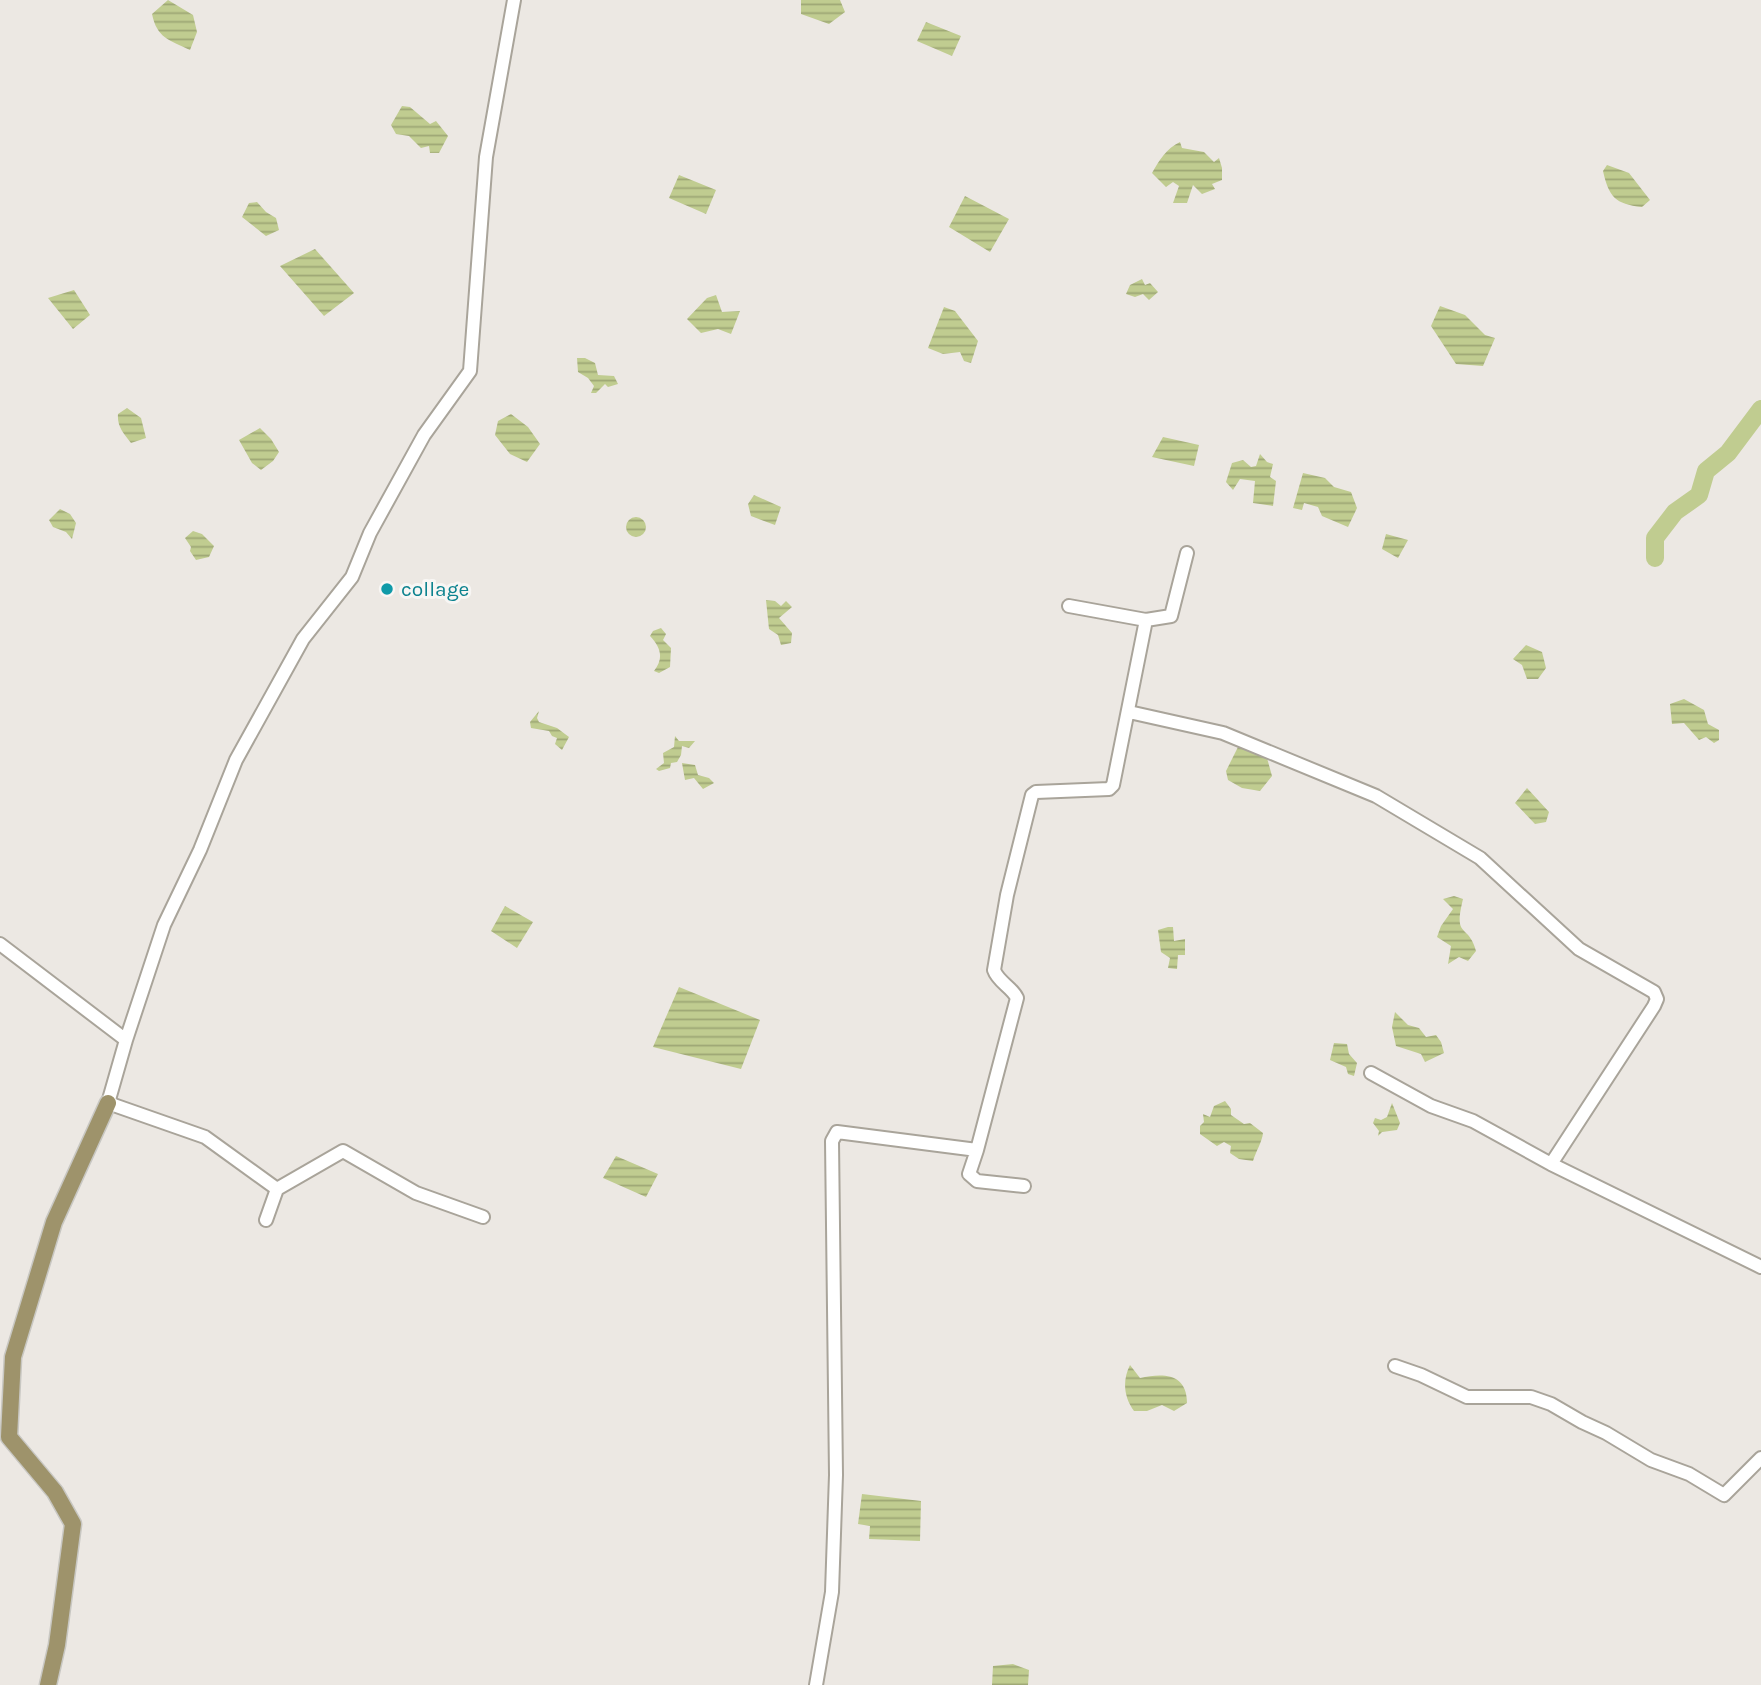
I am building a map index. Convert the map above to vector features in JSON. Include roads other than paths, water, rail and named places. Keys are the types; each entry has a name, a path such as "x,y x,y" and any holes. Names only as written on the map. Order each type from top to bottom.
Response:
{"main road":[{"path":"48,1685 57,1645 73,1524 55,1492 9,1437 13,1357 54,1222 108,1103"}],"street":[{"path":"277,1189 205,1137 108,1103 163,925 200,850 236,760 303,639 352,577 370,533 424,435 470,371 486,157 514,0"},
{"path":"1069,606 1146,620 1173,614 1187,553"},
{"path":"1024,1186 977,1181 969,1174 1017,999 1015,993 997,977 994,970 1007,895 1032,795 1036,792 1109,789 1115,779 1146,620"},
{"path":"1129,712 1223,733 1376,796 1480,858 1579,949 1654,992 1657,999 1654,1006 1551,1164"},
{"path":"0,944 126,1040"},
{"path":"1371,1073 1431,1106 1473,1121 1551,1164 1761,1267"},
{"path":"816,1685 832,1592 835,1475 832,1141 837,1132 977,1150"},
{"path":"266,1220 277,1189 343,1151 416,1193 483,1217"},
{"path":"1395,1366 1467,1397 1531,1397 1551,1404 1651,1460 1689,1474 1724,1494 1761,1458"}],"waterway":[{"path":"1655,558 1655,538 1675,512 1699,495 1706,471 1728,453 1761,409"}],"place":[{"name":"collage","path":"387,589"}]}
